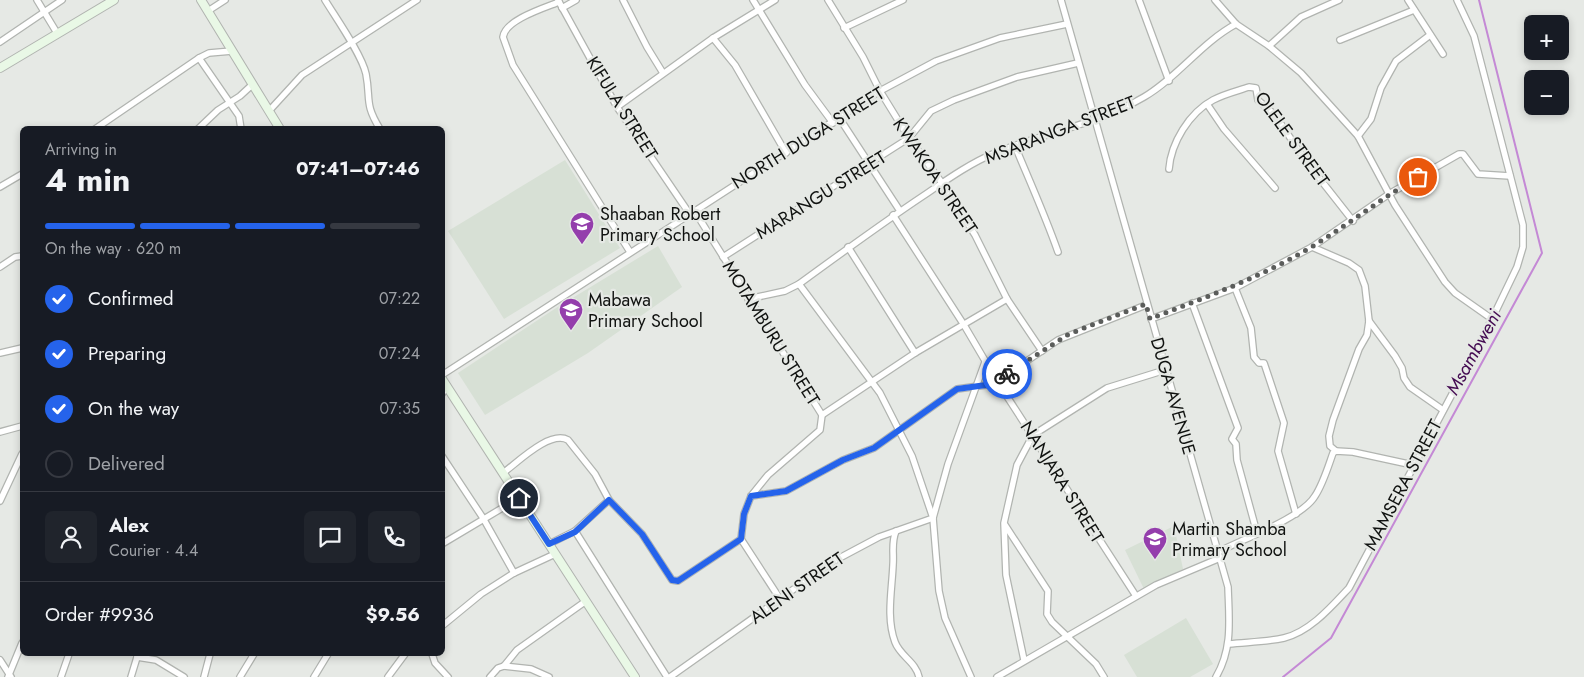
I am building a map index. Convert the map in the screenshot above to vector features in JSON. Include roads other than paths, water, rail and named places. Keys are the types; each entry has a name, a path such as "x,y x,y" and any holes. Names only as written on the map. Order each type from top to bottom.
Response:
{"main road":[{"path":"0,68 114,0"},
{"path":"201,0 278,126"},
{"path":"445,382 635,677"}],"street":[{"path":"37,0 54,25 57,33"},
{"path":"0,42 46,13 62,0"},
{"path":"208,10 225,0"},
{"path":"325,0 351,42 366,74 368,103 371,114 378,126"},
{"path":"269,111 302,75 404,3 417,0"},
{"path":"562,8 576,0"},
{"path":"623,0 663,73"},
{"path":"753,0 805,85 833,123"},
{"path":"618,107 713,38 775,0"},
{"name":"KWAKOA STREET","path":"828,0 909,138 942,183 975,235 1007,298 1042,351"},
{"path":"844,28 903,0"},
{"name":"DUGA AVENUE","path":"1061,0 1150,319 1228,587 1229,644 1223,666 1216,677"},
{"path":"1139,0 1169,81"},
{"path":"1216,0 1236,24 1269,46 1302,73 1358,136 1388,194 1445,282 1455,293 1492,319"},
{"path":"1269,46 1301,17 1339,0"},
{"path":"1408,0 1443,54"},
{"name":"MAMSERA STREET","path":"1229,644 1286,638 1306,627 1329,609 1349,588 1492,319 1517,267 1522,247 1523,225 1474,36 1456,0"},
{"path":"558,1 522,18 507,28 503,37 513,65 630,252"},
{"name":"KIFULA STREET","path":"558,1 618,107 692,211"},
{"path":"1340,40 1414,10"},
{"name":"NORTH DUGA STREET","path":"445,373 692,211 840,119 880,91 945,58 1000,38 1067,24"},
{"name":"MSARANGA STREET","path":"748,298 785,291 799,284 893,215 942,183 993,154 1095,120 1143,98 1169,81 1219,33 1236,24"},
{"path":"1358,136 1371,119 1381,88 1396,61 1430,35"},
{"path":"713,38 735,65 786,153"},
{"path":"99,126 199,58 209,53 232,51"},
{"path":"199,58 239,116 241,126"},
{"name":"MARANGU STREET","path":"723,257 909,138 931,111 954,100 1017,77 1078,62"},
{"path":"201,126 218,110 253,84"},
{"name":"OLELE STREET","path":"1169,169 1170,157 1175,144 1191,119 1208,104 1222,96 1250,87 1256,88 1258,100 1275,115 1285,133 1353,221"},
{"path":"1208,104 1224,129 1275,188"},
{"path":"840,119 900,211"},
{"path":"1015,146 1042,207 1058,252"},
{"path":"1150,319 1234,288 1312,247 1353,221 1388,194 1459,154 1463,154 1478,174 1510,176"},
{"path":"0,187 20,175"},
{"name":"MOTAMBURU STREET","path":"692,211 822,415 820,430 768,475 751,496 744,514 741,539"},
{"name":"NANJARA STREET","path":"893,215 964,325 996,381 1033,435 1136,596"},
{"path":"848,247 915,353"},
{"path":"1312,247 1349,263 1359,270 1365,286 1369,322 1367,335 1341,394 1329,436 1330,446 1336,451 1353,452 1413,465"},
{"path":"0,267 15,257 20,256"},
{"path":"799,284 874,382 901,430 934,518 938,591 945,618 971,677"},
{"path":"1234,288 1249,322 1254,357 1260,363 1264,363 1280,408 1284,423 1278,451 1296,514"},
{"path":"822,415 915,353 1007,298"},
{"path":"1192,303 1238,428 1232,438 1236,444 1237,460 1257,532"},
{"path":"751,496 786,491 843,460 862,454 901,430 942,398 957,389 996,381 1069,334 1146,304"},
{"path":"1369,322 1395,356 1410,387 1442,410"},
{"path":"0,353 20,348"},
{"path":"934,518 948,464 985,362"},
{"path":"1024,660 1006,575 1004,523 1018,464 1033,435 1107,388 1165,370"},
{"path":"0,432 20,427"},
{"path":"503,473 541,444 555,437 562,437 574,446 595,474 609,500 642,534 672,580 678,581 741,539 780,599"},
{"path":"997,677 1136,596 1219,555 1257,532 1296,514 1315,497 1336,451"},
{"path":"0,501 20,458"},
{"path":"445,461 483,518 514,573"},
{"path":"445,542 519,498"},
{"path":"549,544 575,532 609,500"},
{"name":"ALENI STREET","path":"669,677 856,548 896,531 934,518"},
{"path":"1004,523 1048,591 1047,614 1067,637 1096,664 1104,677"},
{"path":"896,531 892,541 894,564 890,602 894,641 899,650 917,670 919,677"},
{"path":"575,532 669,677"},
{"path":"445,623 480,594 514,573 555,554"},
{"path":"504,666 517,650 586,601"},
{"path":"10,676 20,648"},
{"path":"61,677 67,656"},
{"path":"131,677 138,656"},
{"path":"142,656 156,660 184,677"},
{"path":"204,677 209,656"},
{"path":"240,677 253,656"},
{"path":"314,677 327,656"},
{"path":"388,677 404,656"},
{"path":"433,656 436,663 448,677"},
{"path":"0,660 10,676"},
{"path":"490,677 498,668 504,666 531,669 549,677"}],"waterway":[{"name":"Msambweni","path":"1283,677 1331,638 1542,253 1479,0"}],"place":[{"name":"Shaaban Robert Primary School","path":"582,245"},
{"name":"Mabawa Primary School","path":"571,331"},
{"name":"Martin Shamba Primary School","path":"1155,560"}]}
